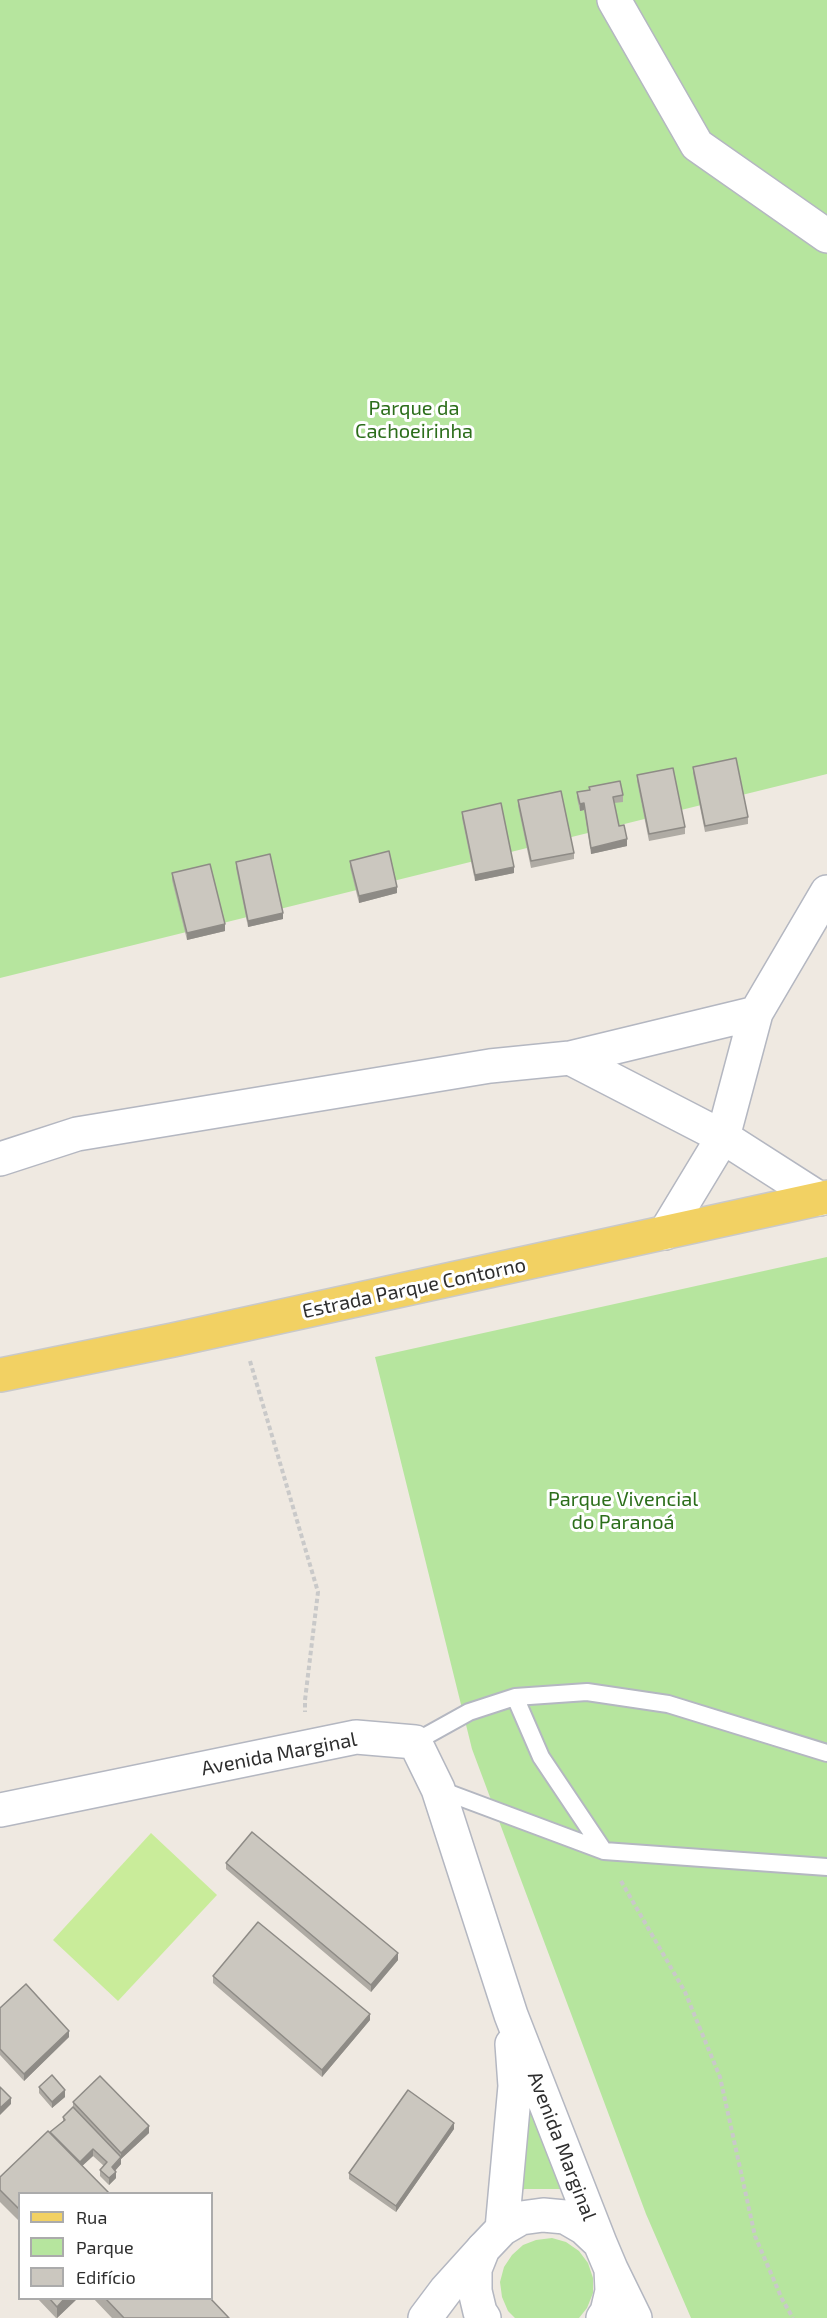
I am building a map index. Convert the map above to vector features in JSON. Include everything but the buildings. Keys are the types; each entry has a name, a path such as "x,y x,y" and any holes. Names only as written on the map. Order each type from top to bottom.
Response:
{"main road":[{"name":"Estrada Parque Contorno","path":"0,1375 240,1326 824,1198"}],"street":[{"path":"614,0 697,145 827,236"},
{"path":"665,1233 723,1137 756,1013 827,892"},
{"path":"0,1159 77,1134 490,1066 570,1058 756,1013"},
{"path":"570,1058 723,1137 824,1198"},
{"name":"Avenida Marginal","path":"0,1810 356,1737 415,1742 438,1789 511,2015 605,2256 635,2318"},
{"name":"Avenida Marginal","path":"484,2318 480,2312 475,2290 475,2270 492,2239 514,2086 511,2015"},
{"path":"425,2318 446,2290 492,2239 520,2218 543,2215 564,2217 584,2228 605,2256 612,2291 607,2312 603,2318"}],"lane":[{"path":"415,1742 469,1712 516,1697 587,1692 668,1704 827,1754"},
{"path":"516,1697 541,1757 604,1851"},
{"path":"438,1789 604,1851 827,1867"}],"path":[{"path":"240,1326 318,1592 305,1700 306,1747"},
{"path":"604,1851 685,1992 720,2077 755,2236 782,2299 793,2318"}],"green space":[{"name":"Parque da Cachoeirinha","path":"0,0 827,0 827,774 0,978"},
{"name":"Parque Vivencial do Paranoá","path":"827,1257 827,2318 691,2318 646,2214 472,1749 375,1357"},
{"path":"151,1833 217,1895 118,2001 53,1940"},
{"path":"526,2084 563,2189 525,2189 512,2193"},
{"path":"552,2238 566,2242 579,2251 588,2263 593,2278 593,2293 587,2308 579,2318 515,2318 508,2311 502,2297 500,2282 504,2267 523,2245 536,2240"}]}
